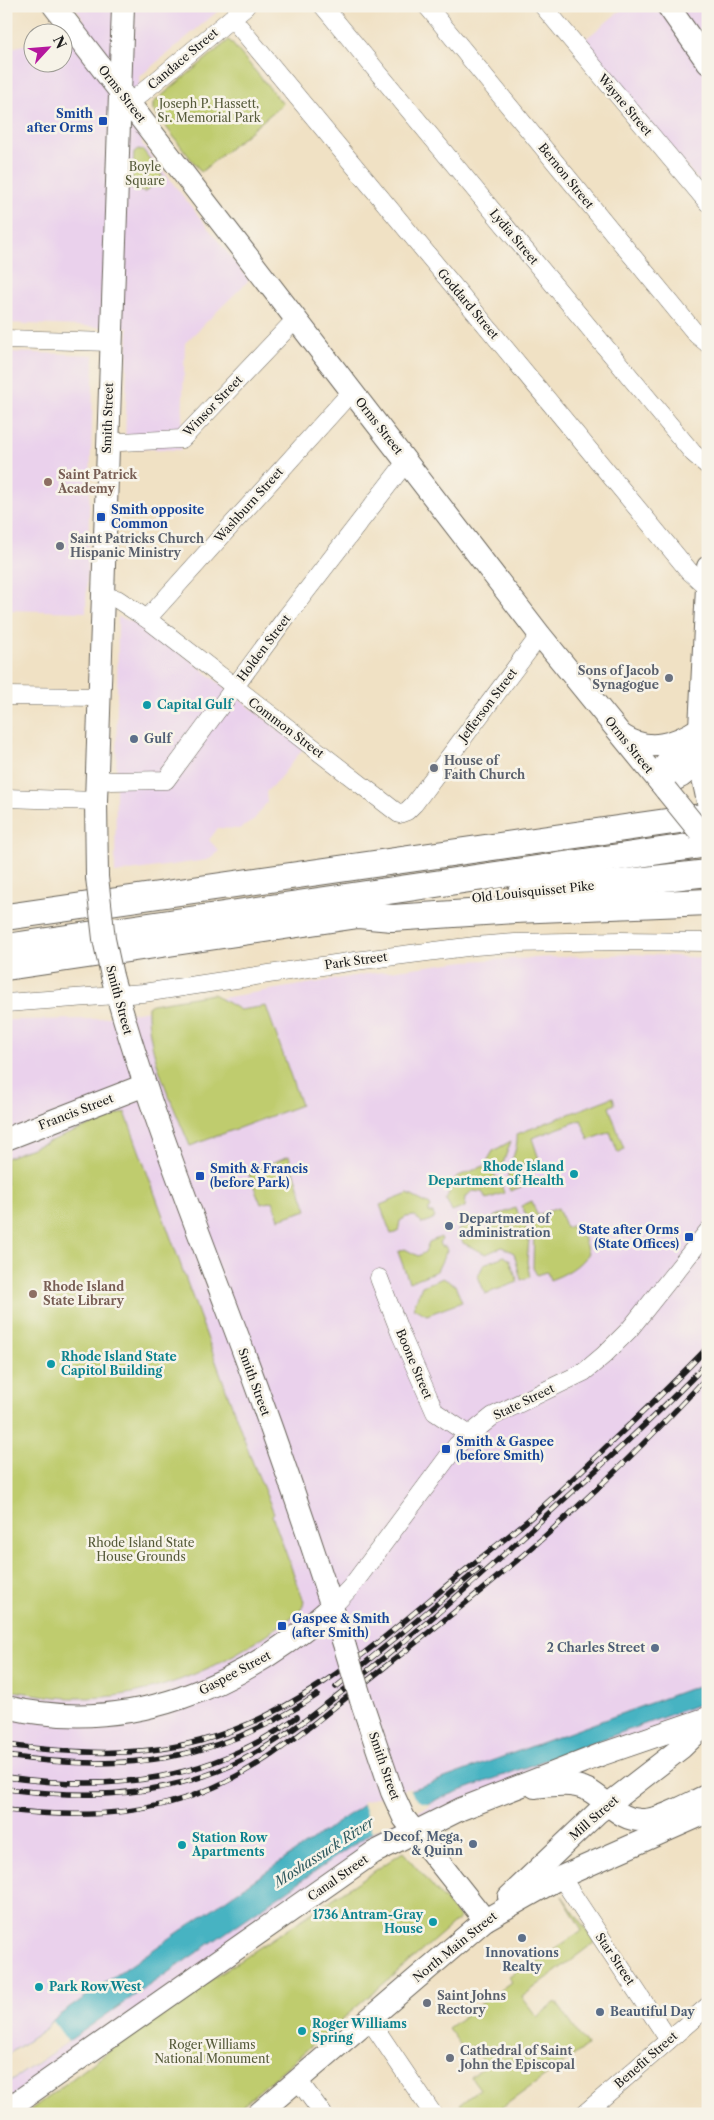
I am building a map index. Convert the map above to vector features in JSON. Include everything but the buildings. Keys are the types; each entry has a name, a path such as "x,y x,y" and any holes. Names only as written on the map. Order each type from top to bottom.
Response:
{"highway":[{"path":"433,855 706,794"},
{"path":"6,917 433,855 595,834 708,816"},
{"path":"6,947 708,843"},
{"name":"Old Louisquisset Pike","path":"358,915 462,900 708,874"},
{"path":"6,967 358,915 392,918 708,902"},
{"path":"641,904 708,913"}],"main road":[{"name":"Orms Street","path":"54,6 123,103 352,391 540,635 708,843"},
{"name":"Smith Street","path":"122,6 123,103 110,342 96,790 97,877 103,931 115,986 145,1085 285,1465 392,1792 409,1825 485,1920"},
{"path":"668,6 708,63"},
{"path":"706,794 703,734 707,577"},
{"path":"620,734 636,743 658,746 703,734"},
{"path":"662,786 665,765 703,734"},
{"name":"Francis Street","path":"6,1139 145,1085"},
{"name":"Gaspee Street","path":"6,1707 52,1714 90,1716 128,1712 196,1694 261,1661 301,1634 332,1607"},
{"name":"Canal Street","path":"6,2110 373,1853 409,1825 461,1809 600,1755 708,1718"},
{"name":"Mill Street","path":"485,1920 607,1804 681,1748 708,1722"},
{"path":"497,1796 534,1787 570,1786 588,1790 628,1819 646,1820 708,1795"},
{"name":"North Main Street","path":"258,2114 485,1920 561,1877 708,1812"}],"street":[{"name":"Candace Street","path":"123,103 246,6"},
{"name":"Lydia Street","path":"322,6 693,453 708,466"},
{"name":"Bernon Street","path":"427,6 697,335 708,344"},
{"name":"Wayne Street","path":"543,6 708,203"},
{"name":"Goddard Street","path":"232,18 689,571 707,577"},
{"name":"Winsor Street","path":"107,441 149,442 182,439 296,320"},
{"path":"6,338 110,342"},
{"name":"Washburn Street","path":"147,619 352,391"},
{"name":"Holden Street","path":"6,798 96,790 112,782 166,780 406,462"},
{"name":"Common Street","path":"102,596 117,599 147,619 394,812"},
{"name":"Jefferson Street","path":"394,812 399,814 407,811 414,804 540,635"},
{"path":"6,696 99,697"},
{"name":"Park Street","path":"6,1003 115,986 475,946 621,940 708,942"},
{"name":"State Street","path":"332,1607 351,1587 456,1445 493,1416 584,1372 604,1355 629,1330 708,1230"},
{"name":"Boone Street","path":"379,1278 401,1335 435,1412 468,1434"},
{"name":"Star Street","path":"561,1877 669,2040"},
{"name":"Benefit Street","path":"584,2114 708,2006"},
{"path":"369,2019 433,2114"},
{"path":"298,2080 324,2114"}],"shaded area":[{"path":"74,6 224,6 139,77 142,144 249,280 185,343 181,450 125,448 128,328 6,323 6,46 22,45 22,72 72,72 72,27 83,19"},
{"path":"626,6 708,6 708,192 582,42"},
{"name":"Saint Patrick Academy","path":"6,352 94,355 86,612 6,610"},
{"path":"118,617 147,626 303,749 266,792 267,802 253,821 239,829 218,828 209,840 219,851 207,860 115,873"},
{"path":"634,954 708,958 708,1721 364,1855 6,2114 6,1020 95,1019 367,974 465,961"}],"green space":[{"name":"Joseph P. Hassett, Sr. Memorial Park","path":"229,40 283,104 201,172 153,110 153,103"},
{"name":"Boyle Square","path":"138,149 143,150 163,177 145,192 131,189 134,152"},
{"path":"213,994 240,1010 266,1006 301,1105 190,1146 156,1060 151,1042 148,1007 152,1004"},
{"path":"613,1097 615,1104 609,1107 624,1149 618,1153 610,1132 589,1140 581,1120 532,1138 539,1159 519,1166 526,1185 510,1191 508,1176 516,1149 517,1134"},
{"name":"Rhode Island State House Grounds","path":"125,1112 253,1463 274,1513 272,1515 304,1602 301,1610 250,1646 195,1674 166,1684 106,1697 74,1698 6,1690 6,1158"},
{"path":"511,1141 500,1172 497,1172 486,1163 493,1151"},
{"path":"289,1156 307,1210 279,1219 273,1201 261,1204 248,1172"},
{"path":"484,1166 499,1179 504,1193 487,1199 482,1192 472,1191 466,1197 465,1207 452,1212 446,1199 456,1177"},
{"path":"408,1194 430,1205 429,1213 433,1213 435,1218 422,1224 415,1216 406,1217 400,1221 398,1232 391,1234 380,1205"},
{"path":"532,1201 537,1215 558,1208 566,1228 579,1223 588,1253 572,1270 550,1280 547,1272 537,1275 533,1268 534,1228 521,1206"},
{"path":"515,1208 526,1226 529,1239 527,1262 530,1277 521,1280 514,1253 502,1247 486,1254 463,1243 458,1230 471,1224 478,1231 484,1232 493,1226 494,1217"},
{"path":"441,1237 442,1240 439,1242 441,1247 445,1246 447,1250 437,1271 409,1282 398,1252 405,1249 418,1256 425,1252 429,1242"},
{"path":"504,1256 510,1260 518,1282 485,1294 478,1276 484,1264"},
{"path":"443,1278 455,1285 462,1302 427,1315 413,1308 422,1286"},
{"name":"Roger Williams National Monument","path":"403,1852 460,1918 232,2114 25,2114 155,2017"},
{"path":"562,1896 595,1942 522,1997 537,2017 556,2002 587,2046 493,2114 467,2114 460,2104 480,2089 471,2077 486,2065 472,2046 465,2051 448,2028 511,1982 508,1977 527,1963 530,1967 582,1930"}],"water":[{"name":"Moshassuck River","path":"708,1682 708,1701 438,1799 372,1832 6,2084 6,2056 47,2028 54,2019 102,1985 363,1805 431,1783"}],"pier":[{"path":"410,1788 414,1797 419,1801 432,1805 372,1832 362,1802"},
{"path":"53,2021 68,2042 6,2084 6,2056 47,2028"}],"railway":[{"path":"6,1745 79,1752 152,1750 200,1741 238,1728 275,1712 309,1692 375,1645 528,1520 644,1411 708,1347"},
{"path":"6,1789 61,1794 114,1794 139,1791 192,1780 218,1771 262,1749 323,1707 445,1607 610,1458 708,1362"},
{"path":"6,1810 53,1814 99,1814 166,1804 215,1787 263,1760 286,1745 454,1612 535,1545 618,1468 708,1376"},
{"path":"336,1687 479,1569"},
{"path":"6,1756 90,1763 130,1762 168,1757 206,1748 243,1735 280,1718 317,1695"},
{"path":"6,1777 83,1783 121,1782 158,1777 194,1769 229,1756 264,1739 297,1717"}],"place":[{"name":"Smith after Orms","path":"103,121"},
{"name":"Saint Patrick Academy","path":"48,482"},
{"name":"Smith opposite Common","path":"101,517"},
{"name":"Saint Patricks Church Hispanic Ministry","path":"60,546"},
{"name":"Sons of Jacob Synagogue","path":"669,678"},
{"name":"Capital Gulf","path":"147,705"},
{"name":"Gulf","path":"134,739"},
{"name":"House of Faith Church","path":"434,768"},
{"name":"Rhode Island Department of Health","path":"574,1174"},
{"name":"Smith & Francis (before Park)","path":"200,1176"},
{"name":"Department of administration","path":"449,1226"},
{"name":"State after Orms (State Offices)","path":"689,1237"},
{"name":"Rhode Island State Library","path":"33,1294"},
{"name":"Rhode Island State Capitol Building","path":"51,1364"},
{"name":"Smith & Gaspee (before Smith)","path":"446,1449"},
{"name":"Gaspee & Smith (after Smith)","path":"282,1626"},
{"name":"2 Charles Street","path":"655,1648"},
{"name":"Decof, Mega, & Quinn","path":"473,1844"},
{"name":"Station Row Apartments","path":"182,1845"},
{"name":"1736 Antram-Gray House","path":"433,1922"},
{"name":"Innovations Realty","path":"522,1938"},
{"name":"Park Row West","path":"39,1987"},
{"name":"Saint Johns Rectory","path":"427,2003"},
{"name":"Beautiful Day","path":"600,2012"},
{"name":"Roger Williams Spring","path":"302,2031"},
{"name":"Cathedral of Saint John the Episcopal","path":"450,2058"}]}
